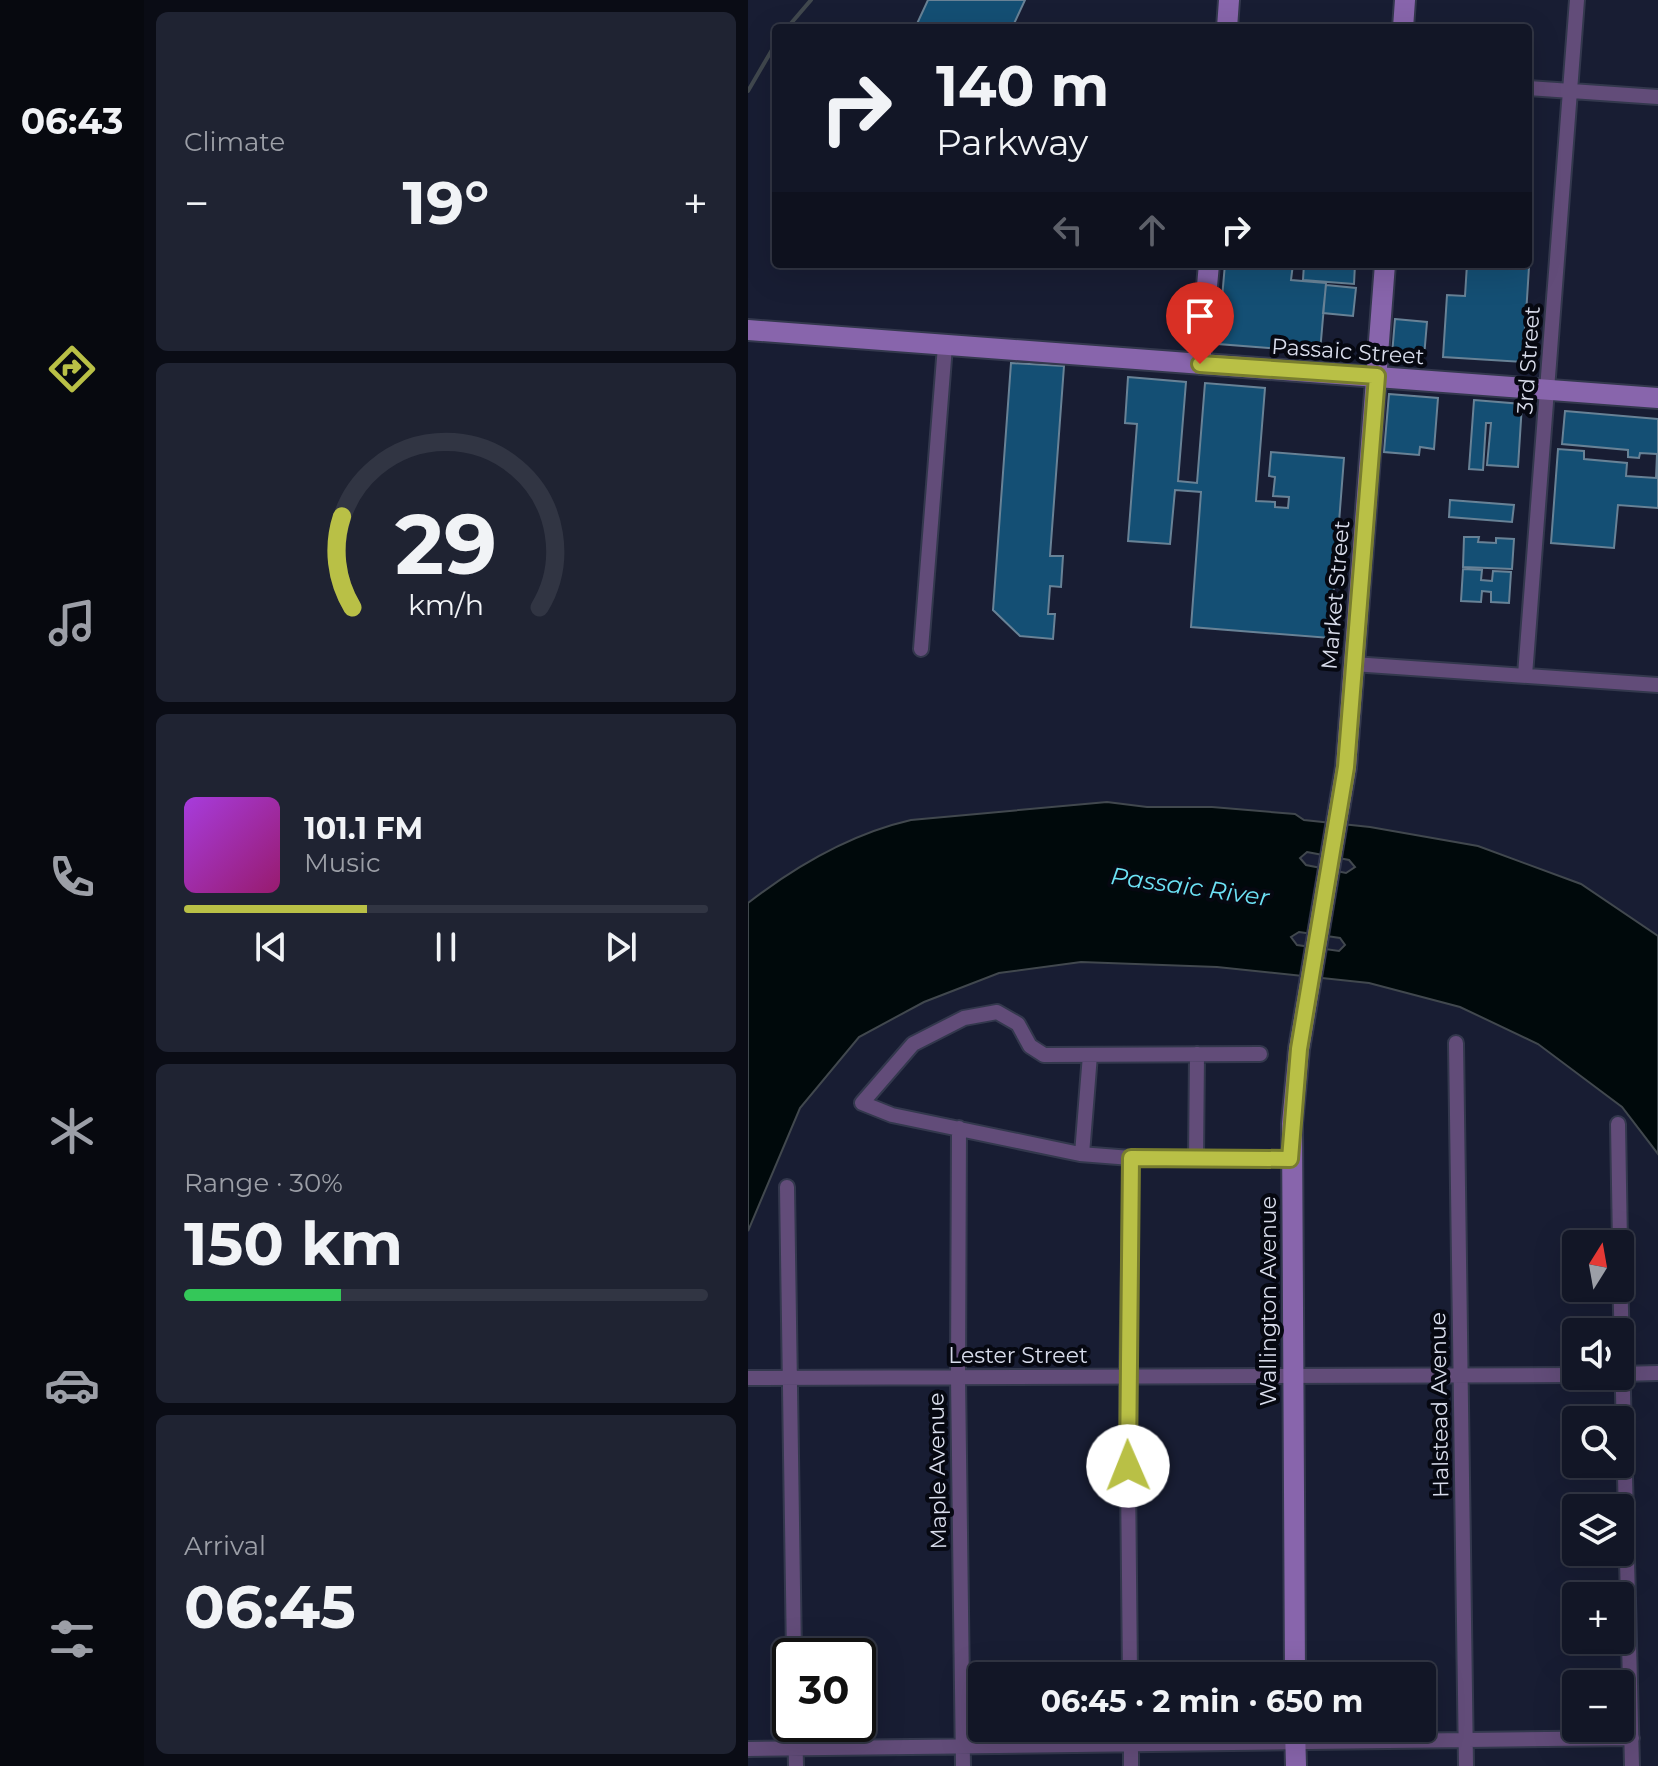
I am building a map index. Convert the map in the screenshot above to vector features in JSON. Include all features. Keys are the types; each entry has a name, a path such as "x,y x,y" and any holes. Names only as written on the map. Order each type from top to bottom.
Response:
{"street":[{"path":"1227,24 1229,0"},
{"path":"1403,24 1405,0"},
{"name":"3rd Street","path":"1525,675 1577,0"},
{"path":"1532,88 1658,97"},
{"path":"1200,364 1209,268"},
{"name":"Market Street","path":"1319,927 1346,767 1385,268"},
{"name":"Passaic Street","path":"748,330 1658,398"},
{"path":"921,649 945,346"},
{"path":"1353,664 1658,685"},
{"name":"Wallington Avenue","path":"1295,1662 1290,1159 1294,1088 1319,927"},
{"path":"1260,1054 1044,1055 1030,1046 1018,1024 997,1012 964,1018 913,1044 862,1103 892,1115 1082,1154 1131,1158 1290,1159"},
{"name":"Halstead Avenue","path":"1456,1043 1466,1766"},
{"path":"1196,1159 1197,1054"},
{"path":"1082,1154 1090,1055"},
{"path":"1618,1124 1620,1230"},
{"name":"Maple Avenue","path":"959,1128 958,1377 963,1766"},
{"path":"1130,1662 1127,1376 1131,1158"},
{"path":"787,1187 794,1638"},
{"path":"1634,1374 1658,1373"},
{"name":"Lester Street","path":"748,1378 1562,1375"},
{"path":"1621,1390 1630,1670"},
{"path":"1436,1740 1562,1739"},
{"path":"795,1742 796,1766"},
{"path":"748,1749 1180,1742"},
{"path":"1296,1742 1296,1766"},
{"path":"1632,1742 1632,1766"},
{"path":"1131,1745 1131,1766"}],"water":[{"name":"Passaic River","path":"1107,802 1147,807 1212,807 1295,814 1304,820 1370,827 1478,846 1581,884 1658,936 1658,1154 1622,1107 1538,1044 1460,1007 1369,983 1217,967 1081,962 999,973 924,1002 859,1037 800,1108 748,1231 748,903 825,852 911,820","holes":["1307,852 1349,860 1355,867 1346,873 1306,865 1300,858","1299,932 1340,938 1345,945 1339,951 1297,945 1291,937"]}],"building":[{"path":"928,0 1025,0 1014,24 917,24"},
{"path":"1225,268 1292,268 1291,280 1326,283 1320,352 1218,344"},
{"path":"1304,268 1355,268 1354,284 1303,280"},
{"path":"1467,268 1529,268 1523,362 1443,357 1447,295 1465,296"},
{"path":"1326,285 1356,288 1353,316 1323,313"},
{"path":"1395,319 1427,322 1424,357 1392,355"},
{"path":"1011,363 1064,366 1050,556 1063,556 1061,587 1050,586 1048,614 1055,614 1053,639 1020,636 993,610"},
{"path":"1128,377 1186,382 1178,481 1197,483 1205,383 1265,388 1256,501 1275,502 1275,507 1288,508 1289,497 1273,496 1275,477 1269,476 1271,452 1344,458 1330,638 1191,627 1201,492 1175,490 1170,544 1128,541 1137,424 1125,423"},
{"path":"1389,394 1438,398 1434,449 1420,447 1419,455 1384,452"},
{"path":"1474,400 1522,404 1518,467 1487,465 1491,423 1486,423 1483,470 1469,469"},
{"path":"1565,411 1658,419 1658,508 1618,505 1614,548 1551,543 1558,449 1584,451 1584,459 1627,463 1626,476 1656,478 1657,454 1640,453 1639,458 1628,457 1628,450 1562,444"},
{"path":"1450,500 1514,505 1512,522 1449,517"},
{"path":"1464,537 1479,537 1478,542 1496,543 1496,538 1514,539 1512,569 1463,567"},
{"path":"1463,569 1482,570 1481,580 1492,581 1493,571 1511,572 1509,603 1491,602 1491,592 1482,591 1481,602 1461,601"}],"waterway":[{"path":"790,24 811,0"},
{"path":"748,91 772,50"}],"route":[{"path":"1128,1466 1131,1158 1290,1159 1299,1049 1346,767 1377,376 1200,364"}]}
